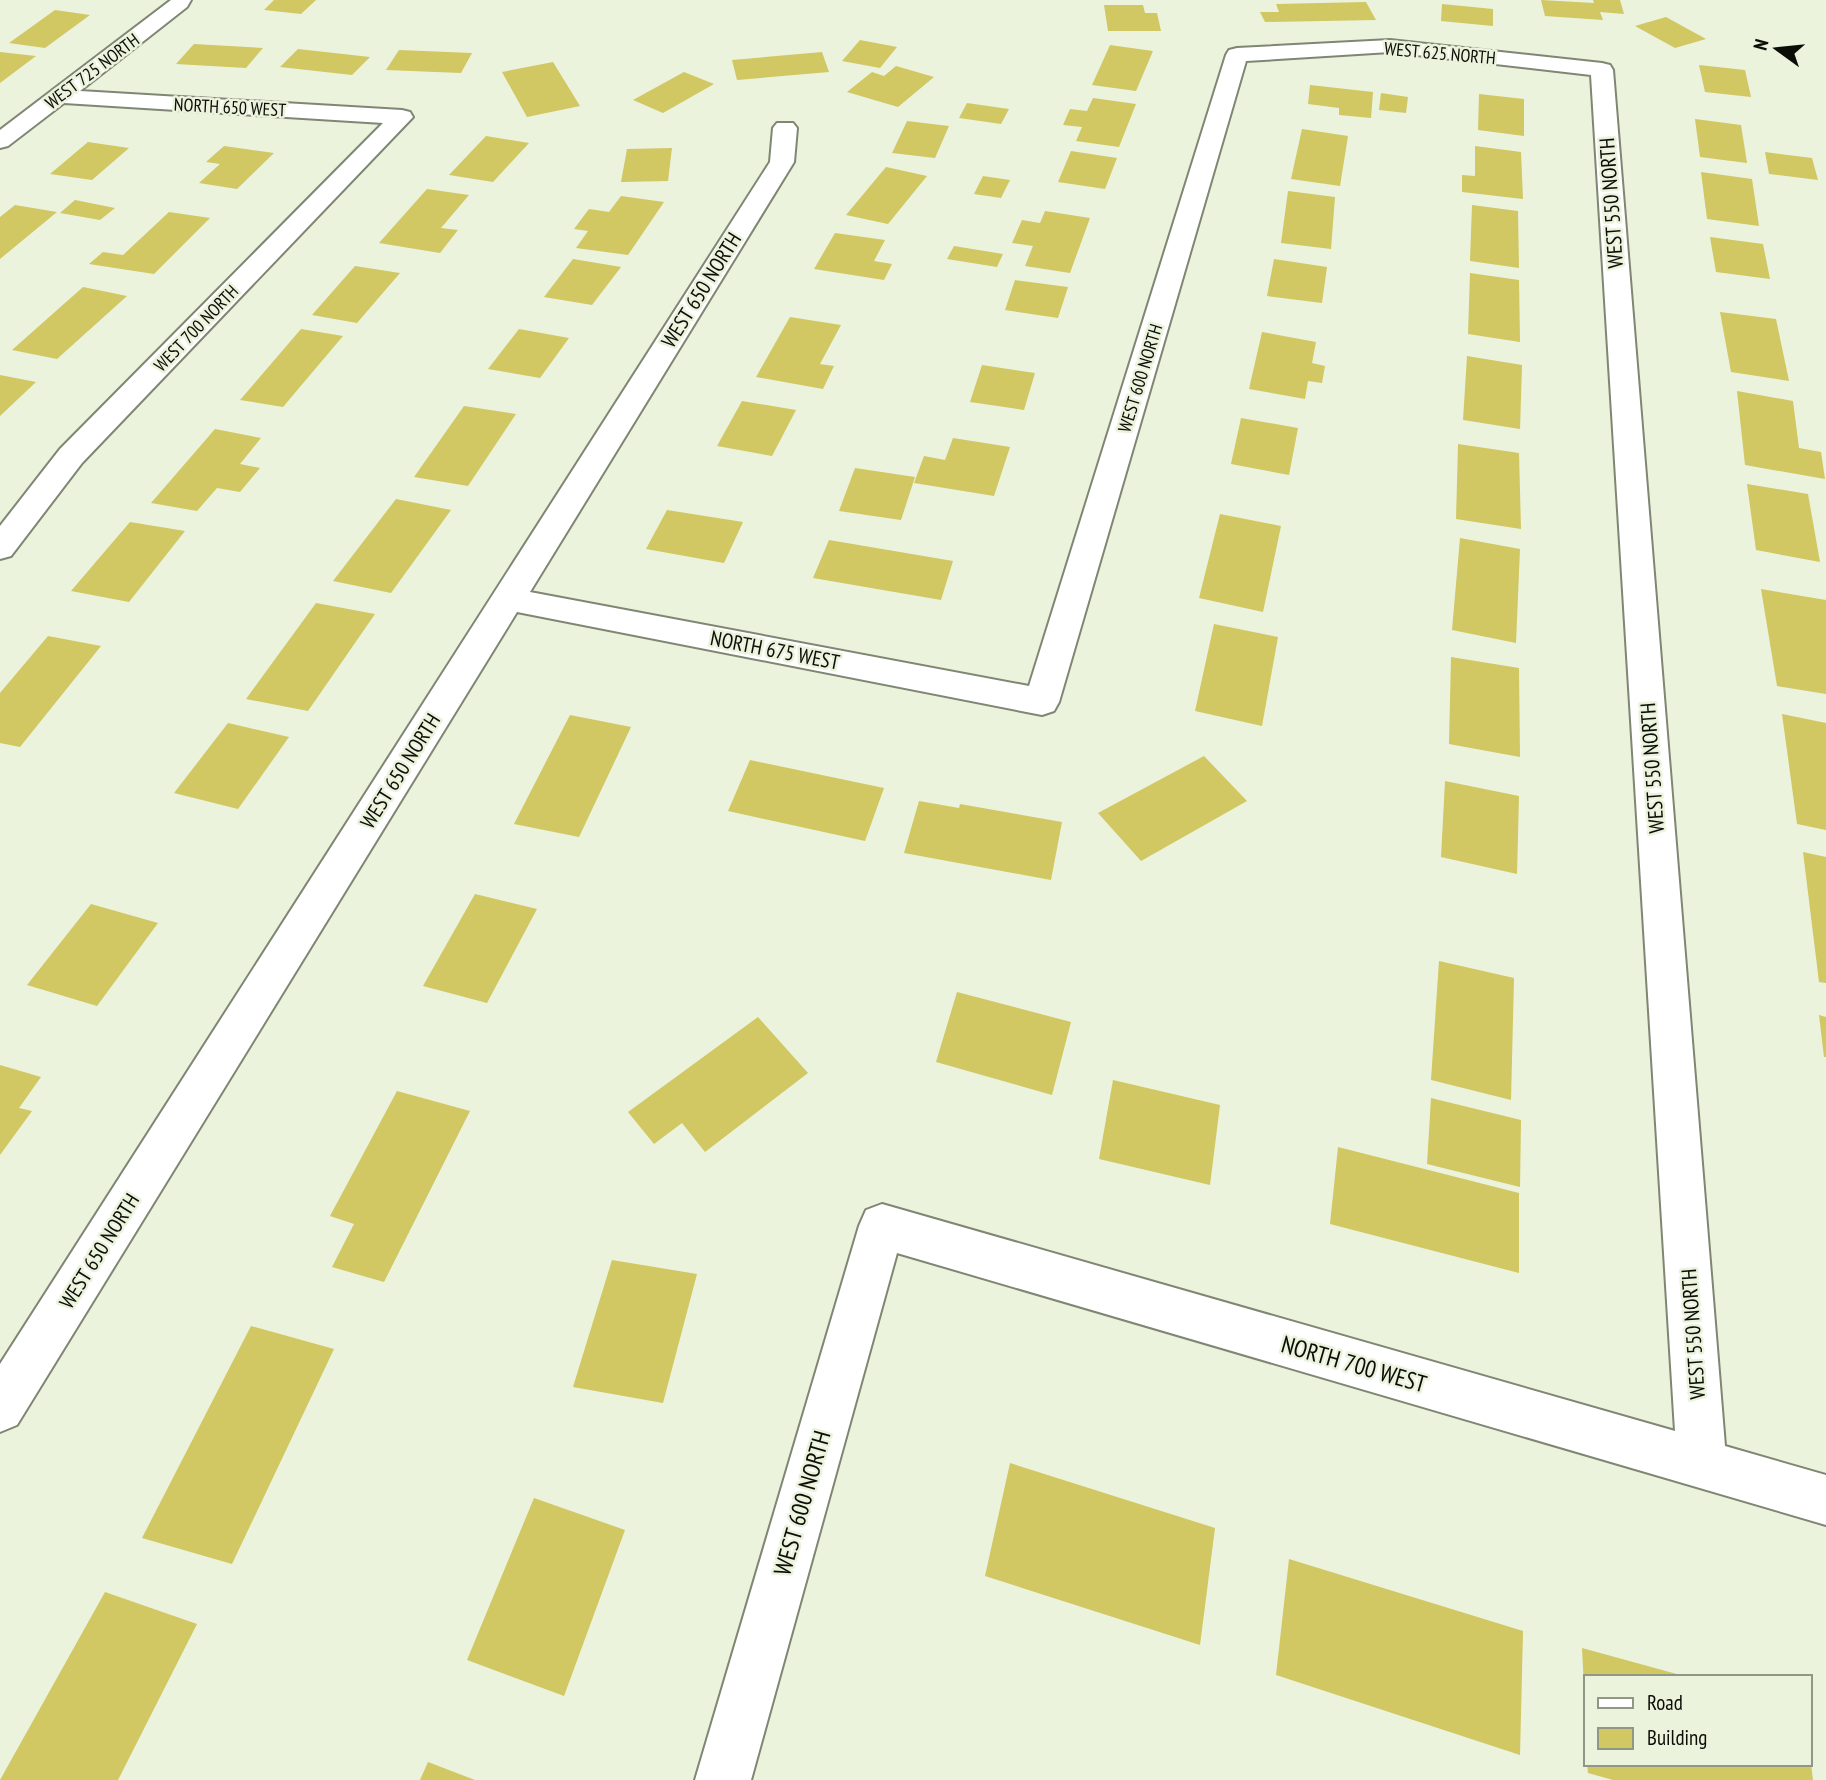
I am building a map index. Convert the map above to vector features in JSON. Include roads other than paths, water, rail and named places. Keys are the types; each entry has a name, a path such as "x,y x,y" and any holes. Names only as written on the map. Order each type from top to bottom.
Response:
{"street":[{"name":"WEST 725 NORTH","path":"0,141 180,4 181,0"},
{"name":"WEST 625 NORTH","path":"1237,55 1390,46 1602,70"},
{"name":"WEST 600 NORTH","path":"1042,702 1237,55"},
{"name":"WEST 550 NORTH","path":"1602,70 1702,1466"},
{"name":"NORTH 650 WEST","path":"59,96 401,117"},
{"name":"WEST 700 NORTH","path":"0,548 71,456 401,117"},
{"name":"WEST 650 NORTH","path":"0,1408 782,162 785,128"},
{"name":"NORTH 675 WEST","path":"508,599 1042,702"},
{"name":"WEST 600 NORTH","path":"723,1780 882,1226"},
{"name":"NORTH 700 WEST","path":"882,1226 1826,1500"}]}
